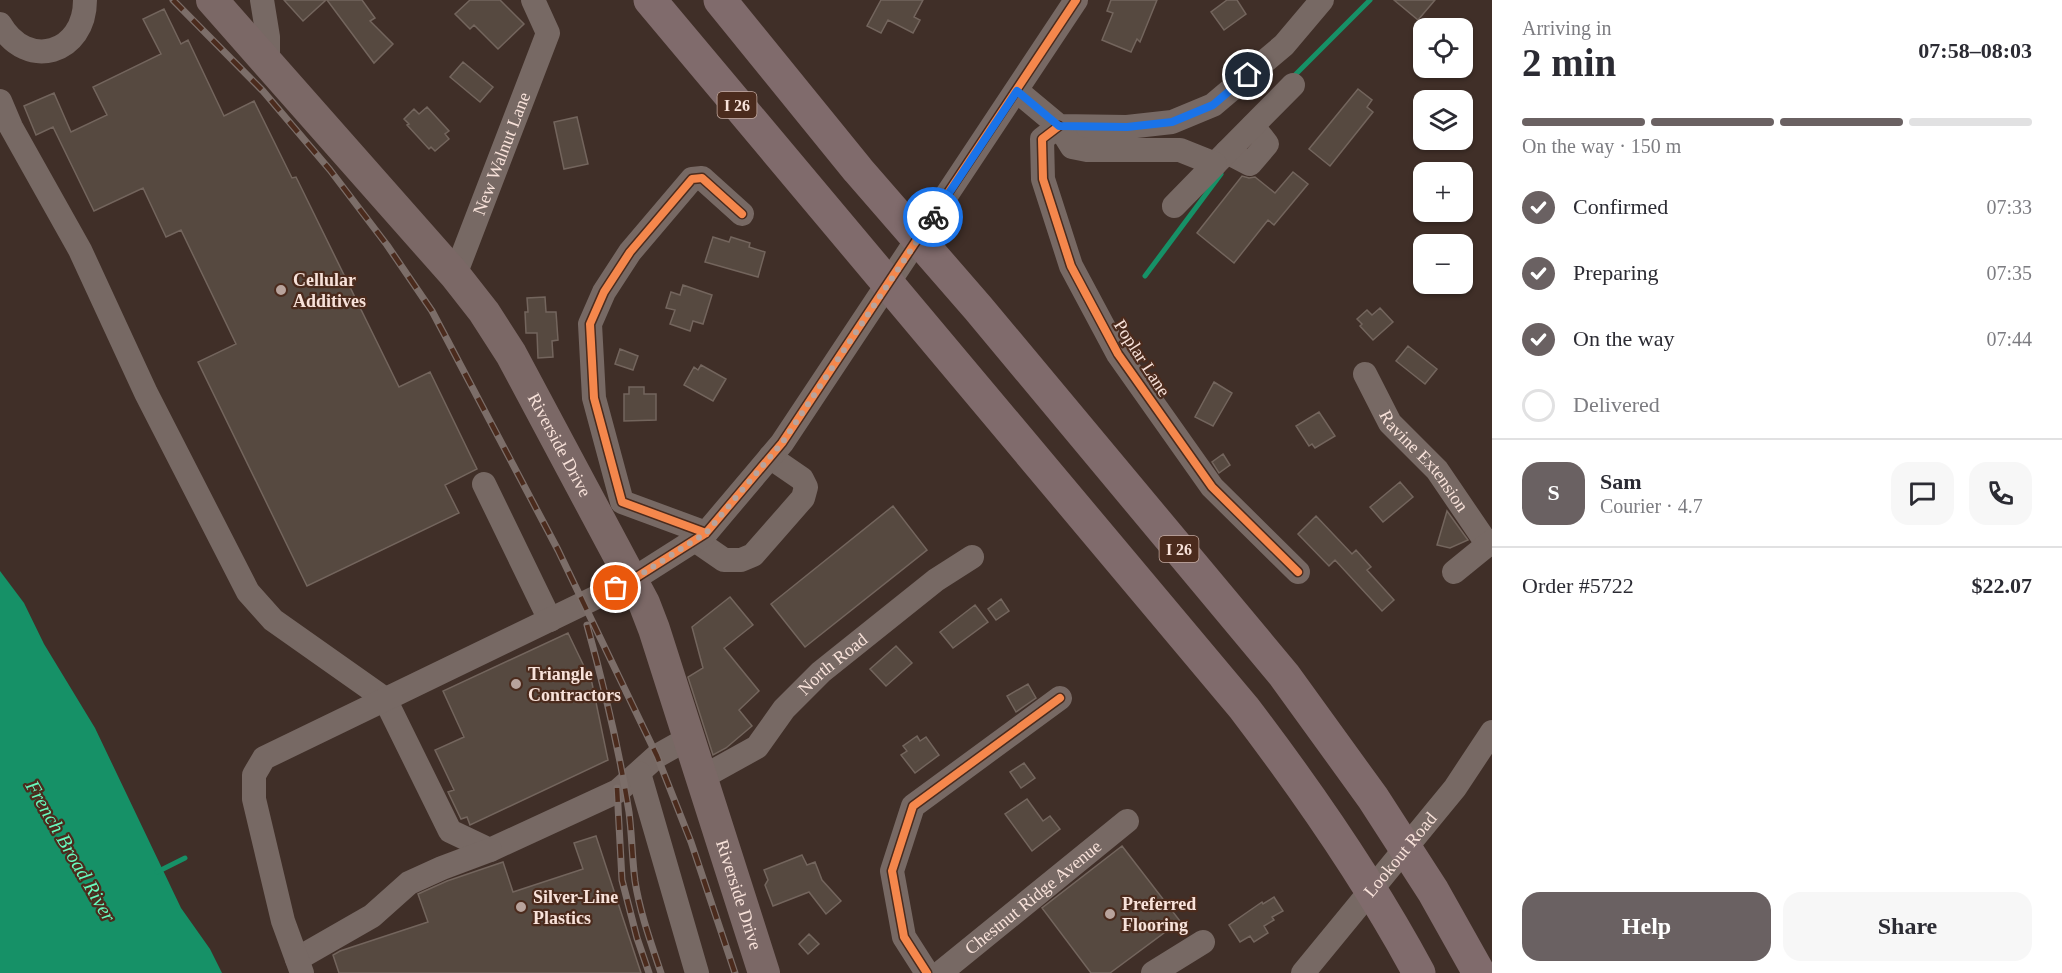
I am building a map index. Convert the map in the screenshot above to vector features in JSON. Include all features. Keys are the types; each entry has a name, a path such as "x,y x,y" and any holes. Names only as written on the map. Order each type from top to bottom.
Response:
{"highway":[{"name":"I 26","path":"650,0 1244,708 1292,771 1338,839 1419,973"},
{"name":"I 26","path":"720,0 858,170 978,308 1284,675 1373,798 1433,891 1479,973"}],"main road":[{"name":"Riverside Drive","path":"212,0 455,275 484,312 511,354 632,580 654,629 764,973"}],"street":[{"path":"2,36 35,51 52,50 67,43 78,32 85,17 85,0"},
{"path":"262,0 268,37 268,64"},
{"name":"New Walnut Lane","path":"455,275 548,33 533,0"},
{"path":"689,738 657,756 618,791 490,850 409,883 372,916 299,966 283,921 254,799 254,775 264,758 632,580 700,536 789,434 1076,0"},
{"path":"1059,126 1127,127 1172,122 1213,105 1284,45 1322,0"},
{"path":"1174,206 1293,85"},
{"path":"1017,91 1059,126 1072,147 1087,150 1180,150 1221,158"},
{"path":"0,101 11,127 80,250 146,393 248,592 273,620 385,699 450,831 490,850"},
{"name":"Poplar Lane","path":"1059,126 1042,140 1043,179 1071,266 1097,315 1118,354 1212,488 1298,572"},
{"path":"742,213 702,178 692,179 630,252 604,292 590,324 594,398 622,502 700,536 724,560 741,560 753,555 803,498 806,487 802,479 770,457"},
{"name":"Ravine Extension","path":"1365,374 1390,423 1437,470 1490,543"},
{"path":"484,484 550,620"},
{"path":"1454,572 1490,543"},
{"name":"North Road","path":"701,778 757,747 784,709 821,672 936,580 972,557"},
{"path":"927,973 904,937 892,871 913,806 1060,698"},
{"name":"Lookout Road","path":"1303,973 1455,788 1492,732"},
{"path":"639,773 697,973"},
{"name":"Chestnut Ridge Avenue","path":"940,973 1127,820"},
{"path":"1153,973 1203,942"}],"water":[{"name":"French Broad River","path":"0,571 24,603 44,644 95,728 181,908 210,949 222,973 0,973"}],"building":[{"path":"284,0 326,0 303,21"},
{"path":"327,0 362,0 375,18 370,21 393,44 374,63"},
{"path":"470,0 500,0 524,24 498,49 474,25 470,29 455,14"},
{"path":"881,0 923,0 914,17 920,20 913,33 888,20 881,33 867,26"},
{"path":"1111,0 1157,0 1140,42 1137,39 1131,52 1102,40 1113,13 1107,11"},
{"path":"1227,0 1237,0 1246,14 1224,30 1211,12"},
{"path":"1394,0 1435,0 1420,18 1416,18"},
{"name":"Cellular Additives","path":"164,9 181,44 188,40 224,116 254,101 292,178 296,177 399,387 430,372 477,469 445,485 459,513 307,586 198,362 236,344 181,230 166,237 143,188 94,211 53,127 36,135 24,106 54,93 71,132 107,115 93,87 161,54 143,19"},
{"path":"463,62 493,87 480,102 450,77"},
{"path":"1358,89 1372,100 1367,107 1373,112 1330,166 1309,149"},
{"path":"427,107 449,131 445,134 449,139 435,151 431,147 429,149 404,119 414,109 419,114"},
{"path":"577,117 588,164 564,169 554,122"},
{"path":"1293,172 1308,184 1274,225 1268,220 1234,263 1197,233 1242,176 1255,177 1275,193"},
{"path":"713,237 729,242 731,237 750,243 749,247 765,252 758,277 705,262"},
{"path":"683,285 712,295 703,324 693,321 690,331 670,324 675,310 666,308 671,292 680,295"},
{"path":"545,297 546,312 556,312 558,340 552,341 553,357 538,358 537,333 526,333 525,312 528,312 527,298"},
{"path":"1380,308 1393,322 1373,340 1360,326 1362,324 1357,319 1367,310 1372,315"},
{"path":"1408,346 1437,369 1425,384 1396,361"},
{"path":"620,349 638,356 633,370 615,364"},
{"path":"701,365 726,379 713,401 684,385 694,367 698,370"},
{"path":"1214,382 1232,393 1213,426 1195,417"},
{"path":"629,387 644,387 644,394 656,394 656,420 624,421 624,394 629,394"},
{"path":"1319,412 1335,436 1315,448 1312,444 1309,446 1296,426"},
{"path":"1223,454 1230,465 1219,473 1212,462"},
{"path":"1400,482 1413,497 1383,522 1370,507"},
{"path":"893,506 927,550 805,647 771,604"},
{"path":"1447,511 1468,540 1450,548 1437,545"},
{"path":"1316,516 1352,554 1356,550 1371,567 1367,570 1394,600 1382,611 1335,560 1329,566 1298,534"},
{"path":"730,597 753,625 724,648 759,691 739,710 752,726 726,748 713,755 688,677 703,668 692,627"},
{"path":"1001,599 1009,611 996,620 988,609"},
{"path":"975,605 988,622 953,648 940,632"},
{"path":"568,633 592,683 608,760 470,825 467,817 461,819 448,792 454,790 435,750 464,737 443,691"},
{"path":"896,646 912,663 886,686 870,669"},
{"path":"1028,684 1036,698 1016,712 1007,696"},
{"path":"917,736 920,741 926,737 939,755 915,773 901,755 907,751 903,746"},
{"path":"1024,763 1035,778 1021,788 1010,772"},
{"path":"1027,799 1043,821 1050,816 1060,829 1032,851 1005,814"},
{"name":"Silver-Line Plastics","path":"596,836 641,973 339,973 333,955 428,922 418,894 447,881 503,862 513,892 583,869 574,843"},
{"name":"Preferred Flooring","path":"1122,846 1180,921 1110,973 1091,973 1042,908"},
{"path":"802,855 807,865 815,862 822,880 841,901 826,914 809,892 773,906 765,885 768,880 764,870"},
{"path":"1274,897 1283,911 1272,917 1274,920 1264,926 1268,933 1254,942 1250,936 1240,942 1229,925 1262,902 1263,904"},
{"path":"809,934 819,944 808,954 799,944"}],"waterway":[{"path":"1293,77 1370,0"},
{"path":"1145,276 1221,174"},
{"path":"157,872 185,858"}],"railway":[{"path":"173,0 263,91 330,170 387,245 432,311 558,550 657,756 691,842 735,973"},
{"path":"587,625 621,765 629,812 637,893 661,973"},
{"path":"617,788 622,880 649,973"}],"cycle path":[{"path":"632,580 706,533 782,443 1076,0"},
{"path":"1059,126 1042,139 1043,179 1071,266 1118,354 1212,487 1298,572"},
{"path":"706,533 622,502 594,398 590,324 604,292 630,252 692,179 702,178 742,214"},
{"path":"927,973 904,937 892,871 913,806 1060,698"}],"way so far":[{"path":"616,588 706,533 782,443 933,217"}],"place":[{"name":"Cellular Additives","path":"281,290"},
{"name":"Triangle Contractors","path":"516,684"},
{"name":"Silver-Line Plastics","path":"521,907"},
{"name":"Preferred Flooring","path":"1110,914"}],"route":[{"path":"933,217 1017,91 1059,126 1127,127 1172,122 1213,105 1248,75"}]}
